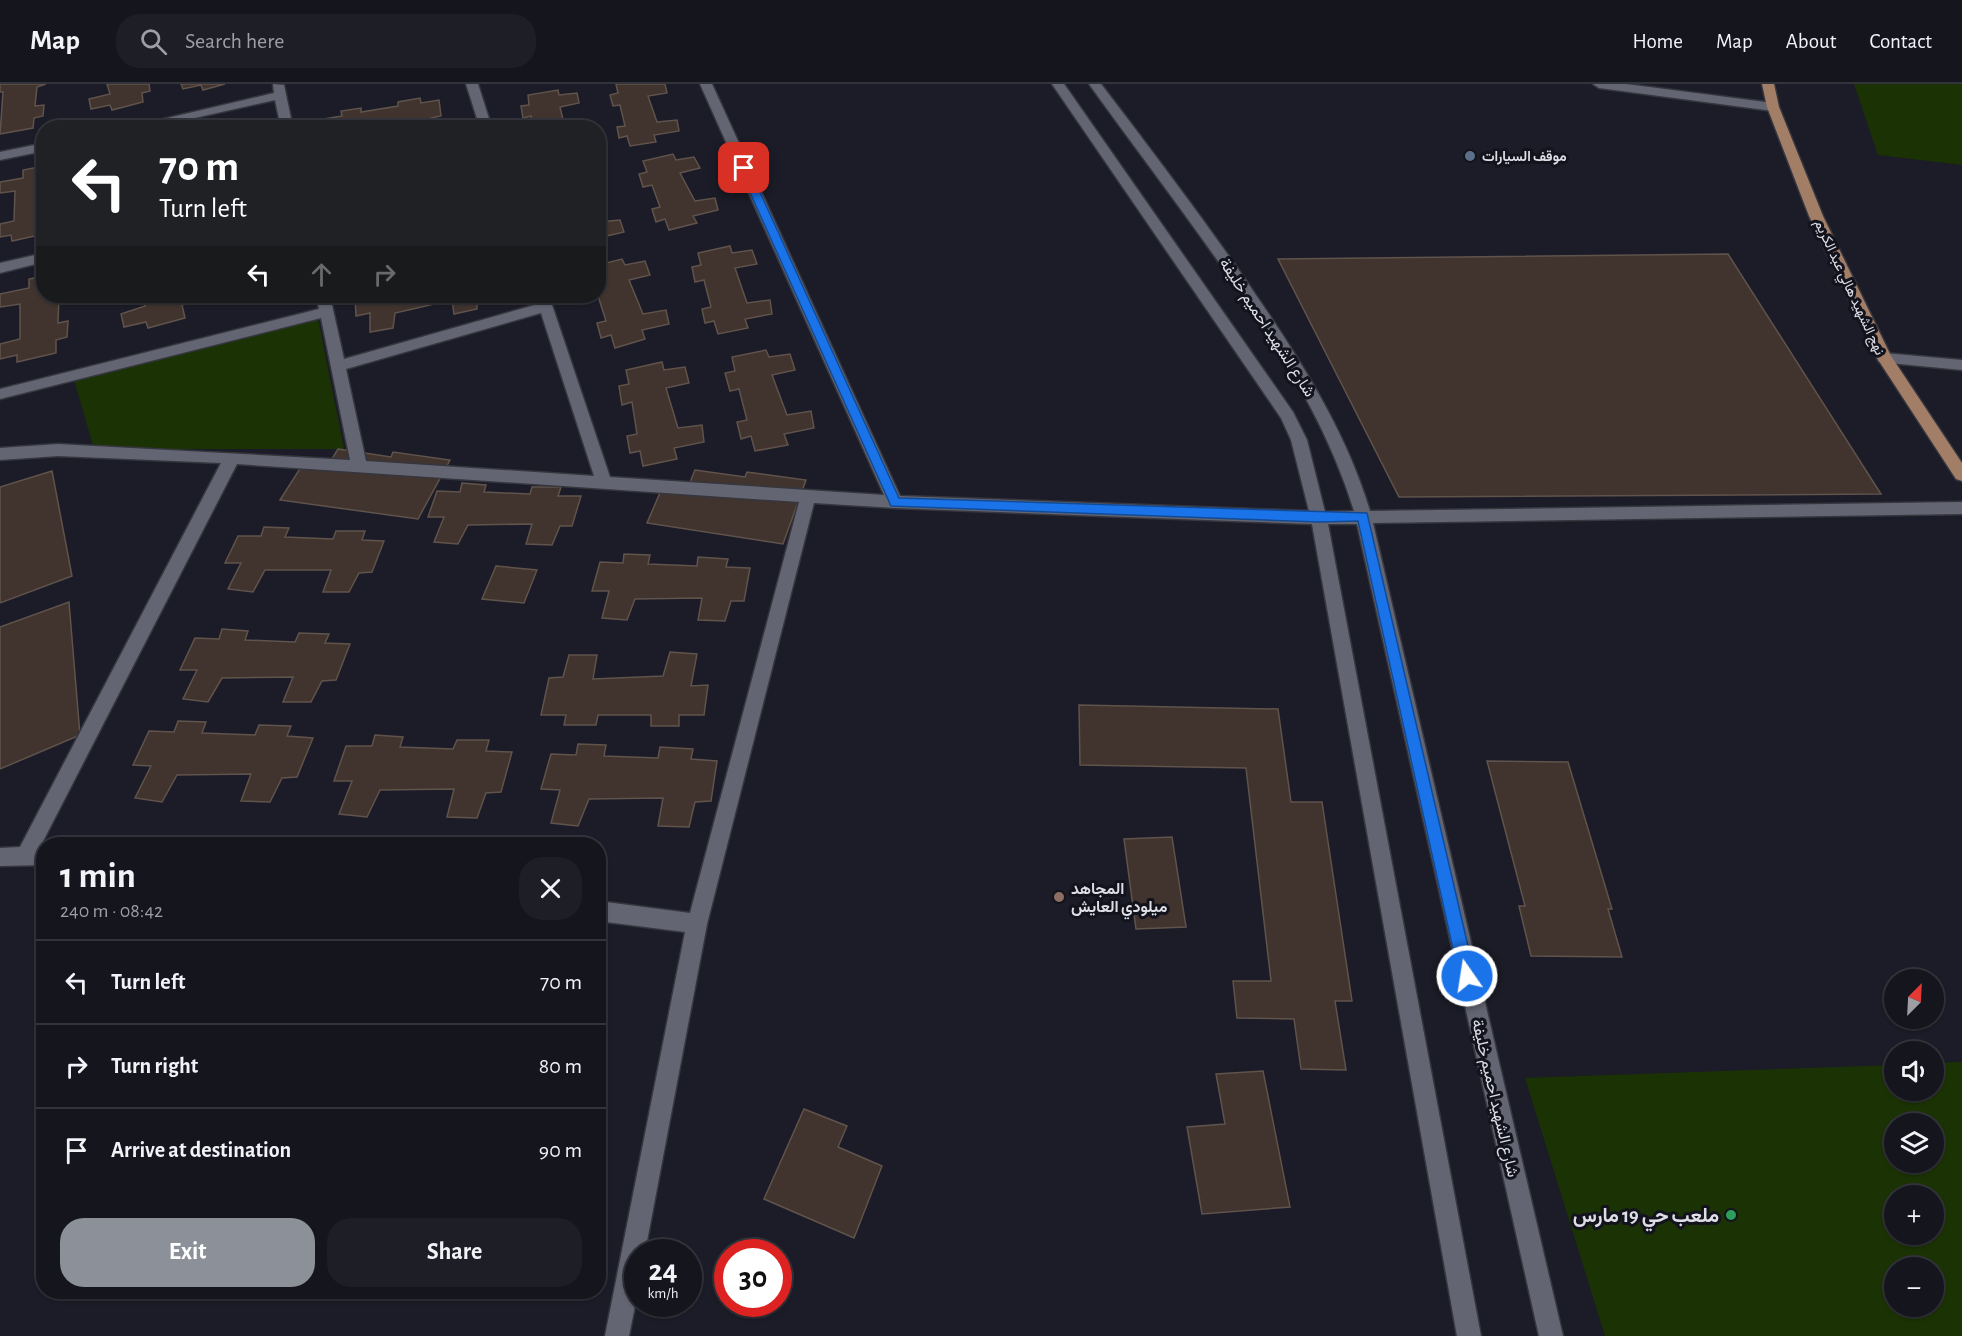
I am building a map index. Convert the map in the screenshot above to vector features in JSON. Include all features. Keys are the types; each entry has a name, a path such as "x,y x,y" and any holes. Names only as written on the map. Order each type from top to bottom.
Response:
{"main road":[{"name":"نهج الشهيد هالي عبد الكريم","path":"1768,84 1773,107 1816,216 1884,358 1962,476"}],"street":[{"path":"472,84 483,120"},
{"path":"706,84 895,502"},
{"name":"شارع الشهيد احميم خليفة","path":"1058,84 1288,416 1299,440 1319,518 1469,1336"},
{"name":"شارع الشهيد احميم خليفة","path":"1095,84 1192,211 1296,364 1324,416 1350,473 1363,516 1551,1336"},
{"path":"1599,84 1773,107"},
{"path":"161,120 279,89 285,120"},
{"path":"0,156 36,149"},
{"path":"0,268 36,259"},
{"path":"325,303 359,466"},
{"path":"338,366 538,303"},
{"path":"545,303 604,483"},
{"path":"0,394 327,312"},
{"path":"1884,358 1962,364"},
{"path":"0,454 58,450 232,458 895,502 1319,518 1962,508"},
{"path":"44,837 232,458"},
{"path":"617,1336 697,924 808,496"},
{"path":"0,857 35,855"},
{"path":"606,912 697,924"}],"green space":[{"path":"1854,84 1962,84 1962,165 1878,155"},
{"path":"318,319 344,449 94,449 73,376"},
{"name":"ملعب حي 19 مارس","path":"1962,1062 1962,1336 1605,1336 1525,1078 1884,1065 1884,1101 1944,1101 1944,1063"}],"building":[{"path":"0,84 46,84 37,87 35,106 44,105 43,116 34,118 33,128 0,134 3,92 0,92"},
{"path":"107,84 149,84 150,91 142,93 143,102 112,110 110,105 91,109 89,99 110,94"},
{"path":"181,84 225,84 203,90 201,85 183,89"},
{"path":"616,84 665,84 667,93 648,96 657,122 677,120 679,131 654,135 656,142 630,146 627,136 619,138 617,127 625,126 620,105 613,106 610,95 618,93"},
{"path":"558,90 559,95 577,93 579,103 560,107 563,120 531,120 531,116 523,118 521,106 529,105 528,95"},
{"path":"420,98 421,103 439,100 441,116 431,118 431,120 324,120 342,116 341,111 361,108 361,112 398,106 398,102"},
{"path":"673,154 676,160 694,157 700,168 680,173 695,201 715,198 718,210 693,216 697,223 669,230 665,219 656,222 652,209 660,207 652,185 643,187 639,174 647,172 643,161"},
{"path":"36,168 36,236 12,241 11,235 0,237 0,224 14,221 15,191 0,193 0,182 23,178 23,170"},
{"path":"620,220 624,232 606,236 606,221"},
{"path":"730,246 732,253 752,250 757,264 735,268 747,303 770,300 772,314 745,319 748,328 718,334 714,321 705,323 702,309 711,307 704,280 695,282 692,267 701,265 698,253"},
{"path":"1728,254 1881,494 1399,497 1278,259"},
{"path":"622,259 625,265 645,261 650,275 629,280 643,314 666,310 669,324 642,330 645,339 615,348 611,335 601,338 597,323 606,321 600,303 606,303 606,263"},
{"path":"36,278 36,303 59,303 58,323 68,321 67,337 56,340 56,353 17,362 17,355 0,359 0,344 20,339 20,304 0,307 0,294 29,288 29,279"},
{"path":"144,303 189,303 182,305 185,318 148,328 146,322 124,327 121,314 145,306"},
{"path":"355,303 439,303 395,313 393,328 370,332 370,313 356,316"},
{"path":"452,303 477,303 477,309 454,314"},
{"path":"766,350 769,357 790,354 795,370 772,375 787,415 811,411 814,428 784,434 788,445 755,451 751,436 741,439 737,422 747,420 739,389 730,391 725,373 735,371 732,357"},
{"path":"662,362 664,370 685,367 689,383 666,388 678,428 702,425 704,442 674,448 677,459 643,466 640,451 630,453 627,436 637,434 632,402 622,405 619,386 629,384 626,370"},
{"path":"338,449 391,457 393,452 450,460 418,519 280,500 301,467 325,470"},
{"path":"695,470 745,477 747,472 806,480 783,544 647,523 662,488 686,492"},
{"path":"52,471 72,576 0,603 0,487"},
{"path":"462,483 486,485 484,492 530,494 532,487 561,487 558,496 581,496 572,526 560,526 552,545 526,544 532,524 468,525 458,544 434,542 444,517 428,517 437,491 460,492"},
{"path":"264,527 289,528 285,537 333,539 336,531 365,531 362,540 384,541 372,572 359,573 349,592 323,592 331,570 265,570 253,592 228,589 241,563 225,563 238,536 261,536"},
{"path":"624,554 650,555 648,564 697,566 698,557 728,559 726,567 750,568 744,601 731,601 725,621 698,620 702,598 635,599 627,620 602,618 609,591 592,591 600,562 623,563"},
{"path":"496,566 537,570 524,603 482,599"},
{"path":"69,602 80,735 0,769 0,627"},
{"path":"222,629 248,631 245,640 295,642 299,633 329,634 325,643 350,644 336,680 322,681 311,702 283,702 293,677 222,678 208,702 183,699 197,670 180,670 195,638 219,639"},
{"path":"670,652 697,654 691,686 708,685 704,715 679,715 679,726 651,726 651,715 598,715 596,725 564,725 566,715 541,715 549,678 563,677 569,655 597,655 593,679 663,676"},
{"path":"1079,705 1278,709 1291,802 1322,802 1352,1001 1335,1001 1346,1070 1301,1069 1294,1019 1237,1018 1233,981 1271,981 1246,768 1080,765"},
{"path":"178,721 206,722 202,733 255,735 259,725 291,726 287,736 313,738 297,777 282,778 270,802 241,801 251,774 177,775 162,802 135,798 151,766 133,765 149,731 174,732"},
{"path":"375,735 403,737 400,747 453,749 457,740 489,740 486,751 512,752 501,792 486,793 477,818 447,817 454,789 380,790 367,817 339,814 352,781 334,781 346,746 372,746"},
{"path":"578,744 606,745 604,756 658,758 660,747 693,749 691,759 717,761 711,801 695,802 689,827 658,826 663,798 589,799 578,826 551,823 560,790 541,789 551,754 576,755"},
{"path":"1487,761 1568,762 1612,909 1608,909 1622,957 1531,956 1519,906 1525,906"},
{"path":"1172,837 1186,927 1136,929 1124,839"},
{"path":"1263,1071 1290,1207 1202,1214 1187,1127 1225,1124 1216,1074"},
{"path":"804,1109 847,1126 838,1147 882,1166 854,1238 764,1199"}],"place":[{"name":"موقف السيارات","path":"1470,156"},
{"name":"المجاهد ميلودي العايش","path":"1059,897"},
{"name":"ملعب حي 19 مارس","path":"1731,1215"}],"route":[{"path":"744,168 895,502 1319,518 1363,516 1467,976"}]}
